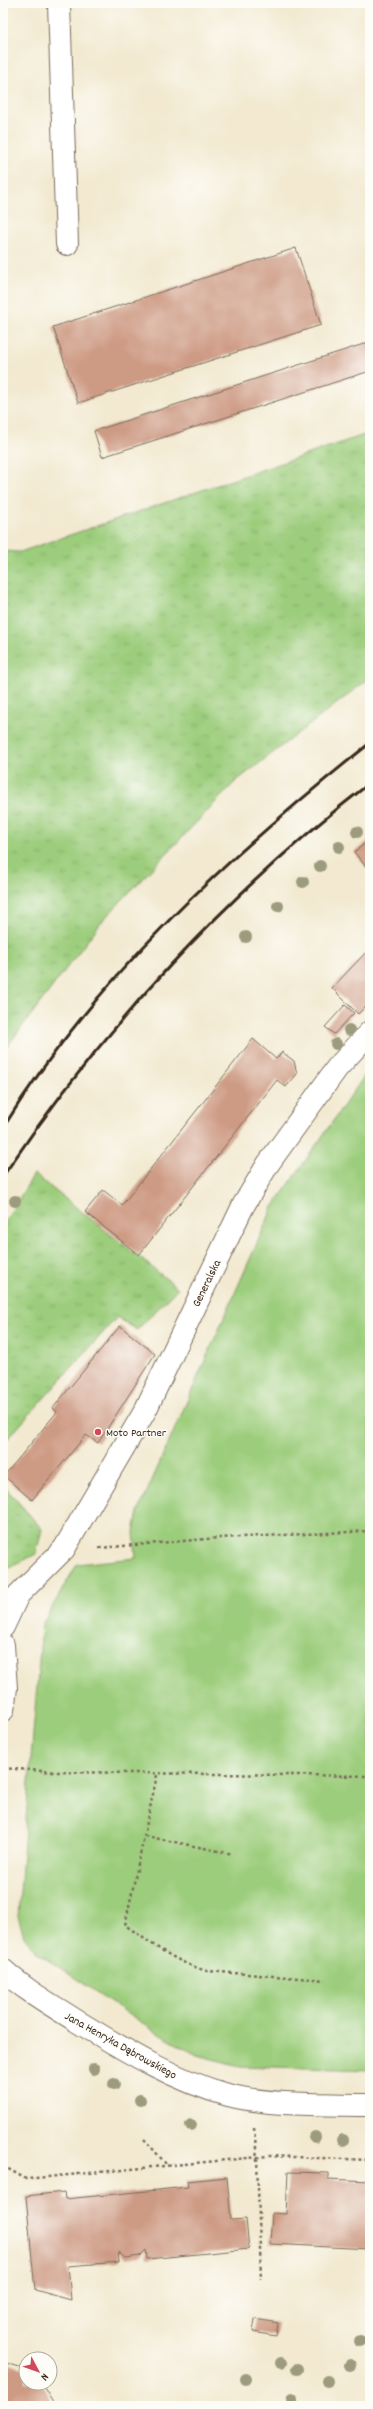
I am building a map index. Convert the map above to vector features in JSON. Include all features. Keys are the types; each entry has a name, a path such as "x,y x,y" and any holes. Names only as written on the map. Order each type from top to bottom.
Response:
{"street":[{"path":"59,3 67,244"},
{"name":"Generalska","path":"3,1626 18,1595 64,1549 145,1411 243,1206 264,1170 337,1068 370,1032"},
{"path":"3,1645 6,1688 3,1710"},
{"name":"Jana Henryka Dąbrowskiego","path":"3,1970 20,1986 95,2032 174,2076 229,2095 281,2102 370,2105"}],"path":[{"path":"136,1546 219,1538 370,1531"},
{"path":"3,1768 56,1772 370,1776"},
{"path":"157,1774 125,1925 168,1955 188,1966 207,1972 325,1980"},
{"path":"145,1836 233,1854"},
{"path":"253,2126 257,2158 261,2279"},
{"path":"144,2138 167,2166"},
{"path":"3,2166 26,2179 269,2156 370,2160"}],"green space":[{"path":"370,433 370,678 235,782 103,920 3,1052 3,551 20,552"},
{"path":"370,1068 370,2070 240,2066 197,2055 159,2034 36,1952 24,1936 18,1916 42,1625 77,1564 136,1558 134,1532 138,1512 273,1207"},
{"path":"34,1174 178,1288 137,1330 117,1317 3,1444 3,1225"},
{"path":"3,1485 42,1529 36,1554 9,1568 3,1568"}],"building":[{"path":"296,248 321,325 78,403 53,327"},
{"path":"370,342 370,371 102,457 94,431"},
{"path":"370,840 370,872 354,852"},
{"path":"370,948 370,1002 358,1014 332,988"},
{"path":"345,1005 354,1013 334,1034 325,1027"},
{"path":"253,1039 276,1059 282,1052 294,1061 297,1074 286,1087 277,1080 139,1255 85,1212 103,1190 122,1205"},
{"path":"120,1326 155,1354 98,1443 86,1435 32,1500 4,1476 57,1412 53,1408"},
{"path":"288,2172 328,2173 328,2179 370,2181 370,2249 270,2244 272,2213 286,2214"},
{"path":"227,2177 231,2220 246,2219 249,2249 147,2259 146,2250 140,2256 125,2258 118,2252 119,2262 68,2266 71,2300 35,2290 26,2196 64,2192 65,2199 188,2187 187,2181"},
{"path":"255,2319 278,2323 276,2336 253,2332"},
{"path":"3,2362 18,2367 18,2391 46,2391 55,2406 3,2406"}],"railway":[{"path":"3,1128 40,1072 80,1019 124,968 218,873 267,828 370,743"},
{"path":"3,1176 83,1067 126,1015 171,965 218,916 267,870 318,825 370,783"}],"place":[{"name":"Moto Partner","path":"98,1432"}]}
